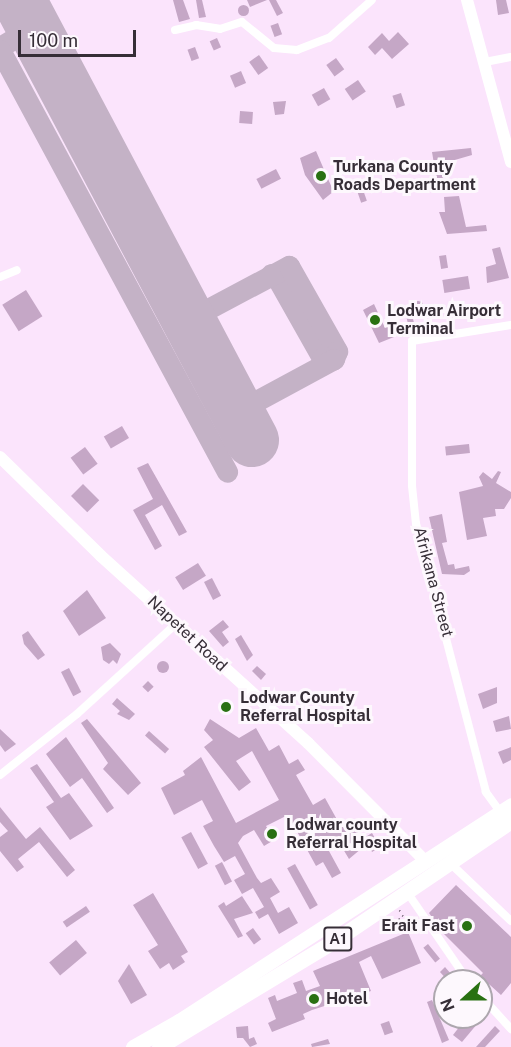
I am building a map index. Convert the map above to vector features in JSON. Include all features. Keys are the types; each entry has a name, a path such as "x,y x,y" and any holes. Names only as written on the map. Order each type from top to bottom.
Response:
{"highway":[{"name":"A1","path":"133,1047 179,1022 425,861 509,817"},
{"name":"A1","path":"159,1047 407,892 450,863 509,817"}],"main road":[{"path":"467,0 511,162"},
{"name":"Napetet Road","path":"0,457 176,624 308,743 425,861"}],"street":[{"path":"175,30 196,25 220,29 242,22 274,48 297,50 329,38 372,0"},
{"path":"485,62 511,57"},
{"path":"0,277 17,270"},
{"path":"412,341 511,325"},
{"name":"Afrikana Street","path":"412,341 412,484 416,524 486,792 509,817"},
{"path":"0,775 94,700 176,624"},
{"path":"450,863 511,921"},
{"path":"407,892 460,969"},
{"path":"493,1009 511,1029"}],"path":[{"path":"391,331 412,341"}],"building":[{"path":"173,0 183,0 190,19 179,22"},
{"path":"196,0 202,0 206,17 199,18"},
{"path":"247,0 267,0 250,7"},
{"path":"269,0 276,0 283,13 277,16"},
{"path":"496,0 506,0 509,13 498,15"},
{"path":"243,4 249,10 243,16 237,10"},
{"path":"278,23 282,34 275,37 270,26"},
{"path":"398,32 409,44 392,59 382,48 375,55 368,47 382,33 389,41"},
{"path":"217,38 221,47 214,50 210,41"},
{"path":"195,47 199,58 192,61 187,50"},
{"path":"259,55 268,68 258,75 249,62"},
{"path":"336,58 344,69 335,76 326,65"},
{"path":"241,71 246,83 235,88 230,76"},
{"path":"358,80 366,92 353,101 345,89"},
{"path":"324,88 330,99 318,106 312,95"},
{"path":"401,93 405,105 396,108 392,96"},
{"path":"286,101 284,114 275,115 273,102"},
{"path":"240,111 253,112 252,124 239,123"},
{"path":"471,148 472,155 441,164 443,180 437,182 432,152"},
{"path":"316,151 332,188 339,187 323,200 305,175 300,158"},
{"path":"276,169 281,179 261,189 256,179"},
{"path":"360,181 367,201 361,203 354,183"},
{"path":"459,196 466,227 486,225 487,231 447,234 439,212 445,212 444,197"},
{"path":"500,247 509,278 487,283 486,267 496,264 492,249"},
{"path":"446,255 448,268 441,269 439,256"},
{"path":"468,276 470,289 444,293 442,280"},
{"path":"26,290 42,316 19,331 2,305"},
{"path":"418,301 424,307 418,313 412,307"},
{"name":"Lodwar Airport Terminal","path":"374,304 385,328 389,326 394,337 379,343 363,310"},
{"path":"410,307 414,323 408,324 404,308"},
{"path":"122,426 129,438 111,449 104,437"},
{"path":"469,444 470,453 446,455 445,447"},
{"path":"85,447 98,464 83,475 71,458"},
{"path":"148,463 187,532 179,536 162,505 145,515 162,546 155,550 133,510 153,499 137,468"},
{"path":"498,471 501,472 496,483 511,492 511,498 504,509 495,509 496,516 483,518 487,536 467,540 459,492 483,486 479,477 483,472 492,479"},
{"path":"83,484 99,500 87,512 71,496"},
{"path":"442,514 447,542 442,543 448,565 454,564 455,569 469,566 470,571 464,575 442,574 429,517"},
{"path":"198,563 206,576 183,590 175,577"},
{"path":"212,578 221,596 213,600 204,582"},
{"path":"87,590 106,618 79,636 63,611"},
{"path":"223,620 229,627 222,632 229,642 223,647 209,631"},
{"path":"28,631 45,655 38,660 24,644 22,635"},
{"path":"241,635 253,655 247,661 235,639"},
{"path":"110,643 121,654 117,664 113,660 109,664 103,660 101,647"},
{"path":"165,661 169,667 165,673 161,673 157,665"},
{"path":"257,666 266,674 261,680 252,671"},
{"path":"69,668 81,692 73,696 61,672"},
{"path":"148,681 154,687 148,692 142,687"},
{"path":"497,687 497,703 483,709 478,694"},
{"path":"117,698 135,714 129,720 117,714 120,711 112,704"},
{"path":"509,716 511,729 496,732 493,721"},
{"path":"87,719 141,783 128,795 103,769 108,763 81,723"},
{"path":"210,719 239,738 256,728 269,751 279,745 289,764 298,759 305,770 296,775 313,805 325,798 340,825 350,819 362,839 372,833 380,847 372,852 368,843 349,859 340,844 329,851 341,873 332,878 323,862 316,866 288,815 266,826 274,840 264,846 254,830 243,836 238,843 257,878 261,883 271,878 280,892 270,898 278,913 289,907 298,923 279,934 268,914 259,919 255,912 264,907 253,888 242,894 234,880 245,874 235,856 224,862 214,846 203,826 213,821 202,800 174,815 161,788 185,775 183,771 201,757 236,823 279,800 252,751 236,761 251,782 239,791 204,747 213,740 204,730"},
{"path":"0,729 16,744 5,752 0,745"},
{"path":"149,731 169,749 165,754 145,735"},
{"path":"66,737 114,808 107,813 82,778 70,787 46,754"},
{"path":"511,747 511,760 503,764 498,752"},
{"path":"37,764 61,798 69,793 93,826 70,840 46,807 54,802 30,768"},
{"path":"0,807 26,839 40,827 75,870 67,877 39,842 18,859 24,867 17,872 0,851 0,837 8,831 0,822"},
{"path":"191,832 208,864 198,869 181,837"},
{"path":"222,862 232,882 225,885 215,866"},
{"path":"295,864 318,905 310,909 287,868"},
{"path":"456,885 511,937 511,983 501,995 493,988 493,969 479,969 443,933 429,913"},
{"path":"153,893 188,952 181,956 185,962 173,970 169,963 160,969 148,951 158,945 133,905"},
{"path":"242,896 253,913 234,919 243,936 238,938 218,906 224,902 226,906"},
{"path":"86,906 90,912 67,927 63,922"},
{"path":"253,928 261,939 254,945 246,933"},
{"path":"408,932 421,963 382,979 371,956 359,962 371,991 312,1010 303,1014 305,1019 272,1032 268,1023 276,1019 268,998 275,995 277,1001 297,993 293,983 302,980 306,991 320,986 313,971"},
{"path":"76,940 87,953 60,976 49,962"},
{"path":"428,944 440,959 435,963 423,948"},
{"path":"129,964 147,995 131,1004 118,981"},
{"path":"432,1000 433,1002 433,1018 427,1002"},
{"path":"389,1021 393,1032 385,1035 381,1024"},
{"path":"248,1026 249,1039 254,1037 257,1044 250,1047 243,1038 237,1038 236,1027"},
{"path":"495,1026 500,1031 485,1047 476,1047 493,1029"},
{"path":"437,1029 444,1029 449,1040 442,1043"},
{"path":"458,1029 473,1029 462,1042 453,1035"},
{"path":"328,1039 330,1044 312,1047 311,1044"}],"taxiway":[{"path":"0,47 33,27"},
{"path":"0,50 227,472"},
{"path":"191,318 289,266 337,351 334,359 238,411"},
{"path":"271,274 277,278 322,358 322,365"}],"runway":[{"path":"19,0 252,440"}],"place":[{"name":"Turkana County Roads Department","path":"321,176"},
{"name":"Lodwar Airport Terminal","path":"375,320"},
{"name":"Lodwar County Referral Hospital","path":"226,707"},
{"name":"Lodwar county Referral Hospital","path":"272,834"},
{"name":"Erait Fast","path":"467,926"},
{"name":"Hotel","path":"314,999"}]}
